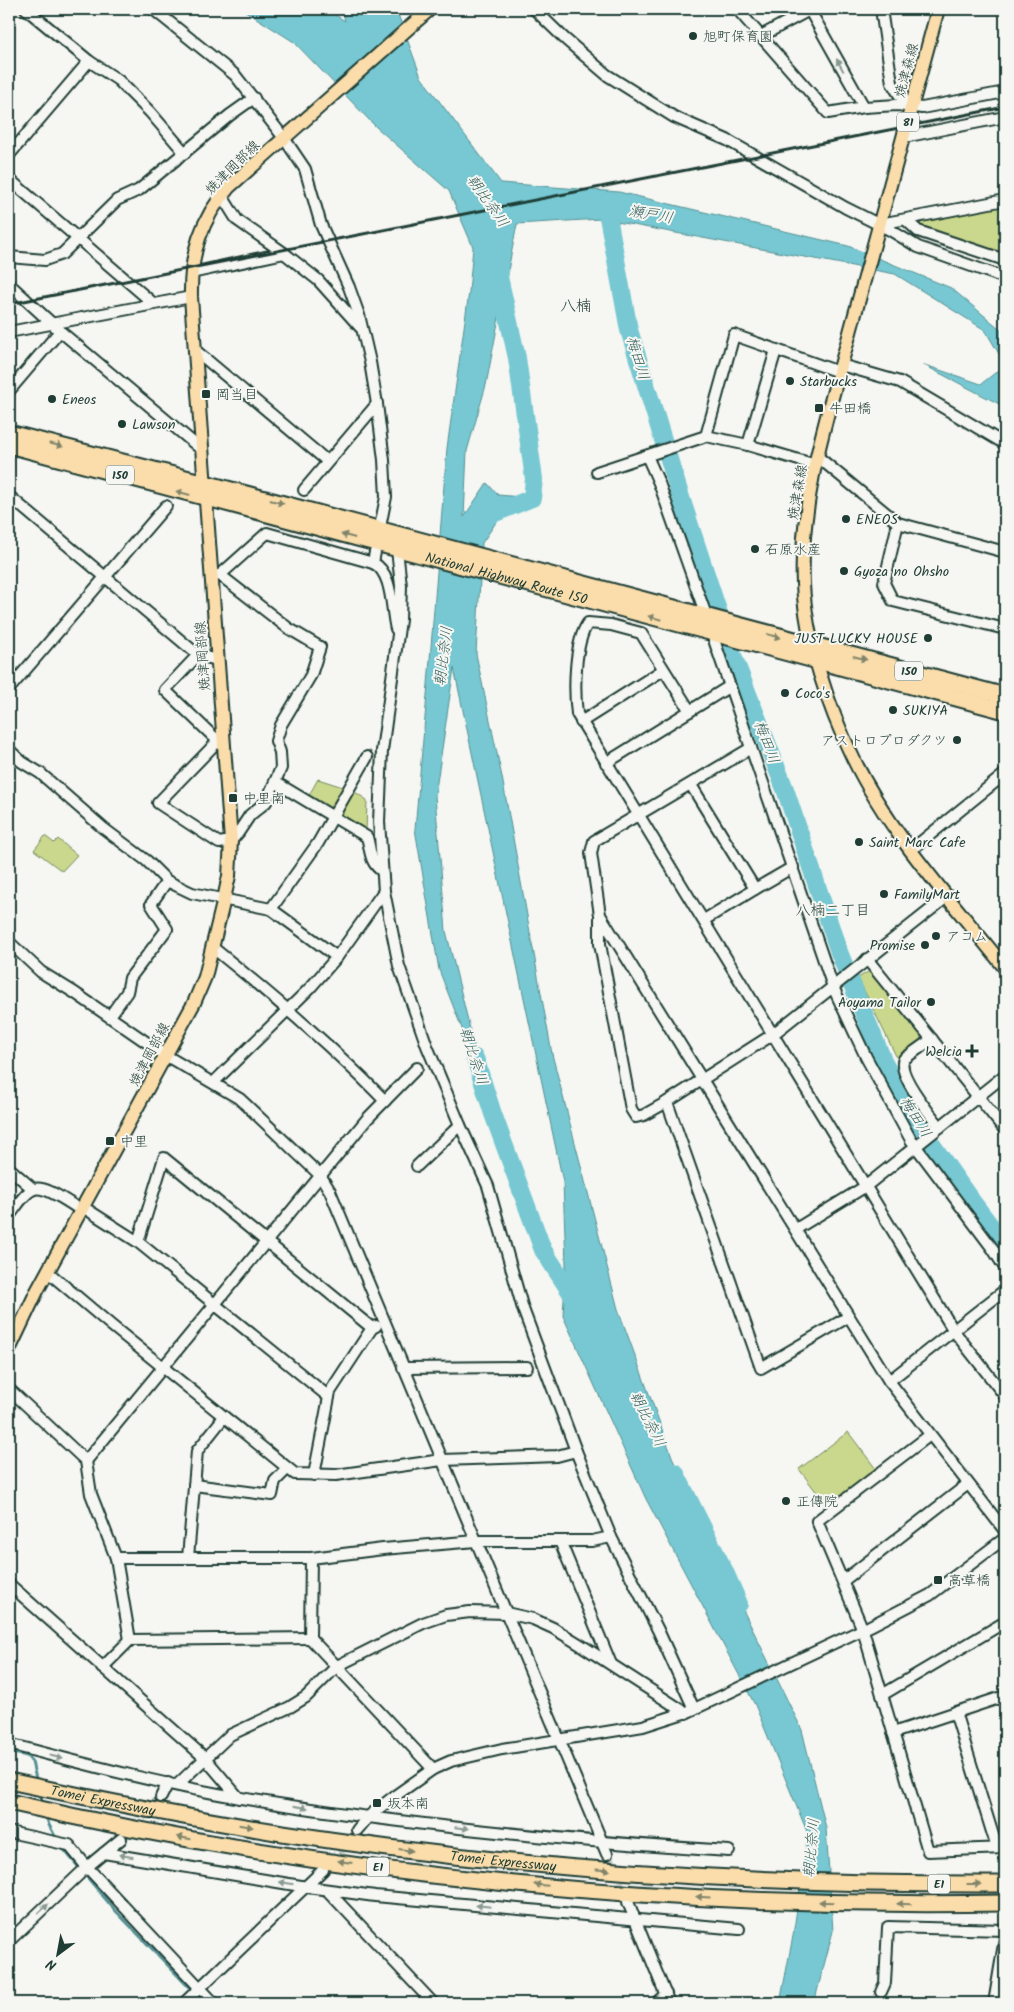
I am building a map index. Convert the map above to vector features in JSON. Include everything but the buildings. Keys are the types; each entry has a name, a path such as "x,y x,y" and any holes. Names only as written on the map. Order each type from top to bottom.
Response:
{"highway":[{"name":"National Highway Route 150","path":"9,433 205,483 407,547"},
{"name":"National Highway Route 150","path":"9,445 206,499 563,586 712,627 740,642 1005,712"},
{"name":"National Highway Route 150","path":"712,627 736,625 1005,696"},
{"name":"Tomei Expressway","path":"9,1781 277,1832 410,1850 588,1869 750,1880 1005,1884"},
{"name":"Tomei Expressway","path":"9,1802 124,1827 202,1841 377,1867 524,1884 648,1894 752,1899 875,1903 1005,1903"}],"main road":[{"name":"焼津岡部線","path":"9,1350 48,1272 200,989 229,876 230,841 221,741 217,660 216,575 206,499 191,297 191,273 199,234 211,210 222,196 430,9"},
{"name":"焼津森線","path":"938,9 840,368 817,461 806,527 803,585 806,616 823,682 852,756 886,814 911,850 1005,968"}],"street":[{"path":"26,9 89,61 118,80 150,112 185,153"},
{"path":"153,9 225,66 286,137 305,169 321,224 349,287 363,330 377,404 384,460 386,497 381,522"},
{"path":"534,9 600,69 641,98 686,123 727,140 846,208 878,230 918,247 1005,278"},
{"path":"737,9 828,113 864,107 897,105 922,108 1005,92"},
{"path":"761,36 810,9 864,107"},
{"path":"881,9 892,82 900,96 912,107"},
{"path":"9,155 89,61"},
{"path":"9,257 45,260 62,254 117,200 139,190 230,115 254,98"},
{"path":"904,137 1005,117"},
{"path":"9,179 154,304"},
{"path":"222,196 237,220 284,253 330,292 363,330"},
{"path":"878,230 906,220 1005,200"},
{"path":"906,220 918,231 1005,260"},
{"path":"191,273 284,253"},
{"path":"9,284 56,328 202,450"},
{"path":"9,332 56,328 191,297"},
{"path":"9,391 56,328"},
{"path":"706,436 734,335 776,350 900,382 1005,444"},
{"path":"195,350 327,461"},
{"path":"748,445 776,350"},
{"path":"304,490 377,404"},
{"path":"597,472 706,436 817,461 898,524 1005,552"},
{"path":"647,456 659,483 712,627 730,686 793,867 836,985 866,1057 918,1145 1005,1268"},
{"path":"9,496 198,655 217,660"},
{"path":"9,689 166,506"},
{"path":"898,524 884,583 893,601 1005,629"},
{"path":"198,655 165,690 221,741 158,803 219,843 230,841 250,815 266,802 281,768 280,752 276,741 281,725 311,676 320,647 288,628 216,575 267,533 374,558 385,575 398,638"},
{"path":"407,547 401,586 398,638 382,751 380,784 379,822 382,871 394,944 414,1013 460,1125 488,1186 524,1309 576,1451 611,1537 658,1630 693,1710"},
{"path":"690,711 641,633 588,623 583,630 578,656 577,714 954,1331 1005,1396"},
{"path":"582,722 663,670"},
{"path":"606,763 730,686"},
{"path":"751,748 594,842 591,853 600,915 600,944 631,1109 636,1116 644,1115 667,1102 772,1035 948,896"},
{"path":"9,750 22,762 40,773 103,828 147,861 167,881 192,893 271,909 337,957"},
{"path":"271,909 318,843 366,757"},
{"path":"911,850 1005,774"},
{"path":"275,782 367,837 373,862 382,871"},
{"path":"691,785 754,889"},
{"path":"704,920 793,867"},
{"path":"110,1016 127,992 130,978 167,929 151,904 167,881"},
{"path":"214,1082 290,1010 337,957 384,890"},
{"path":"600,915 889,1381 1005,1531"},
{"path":"9,942 41,972 110,1016 165,1055 214,1082 240,1099 320,1175 330,1191 607,1854"},
{"path":"212,947 290,1010 344,1059 385,1102"},
{"path":"864,961 932,1039 1005,1130"},
{"path":"932,1039 904,1059 901,1064 902,1070 913,1089 939,1128"},
{"path":"86,1461 367,1118 418,1068"},
{"path":"796,1229 866,1186 1005,1075"},
{"path":"667,1102 761,1368 848,1317"},
{"path":"417,1166 460,1125"},
{"path":"138,1242 164,1158 372,1328"},
{"path":"9,1168 33,1190"},
{"path":"9,1216 33,1190 38,1188 51,1192 82,1209 138,1242 329,1397"},
{"path":"48,1272 294,1474 336,1475 442,1460 557,1456 576,1451"},
{"path":"889,1381 1005,1290"},
{"path":"314,1475 330,1392 372,1328 384,1321"},
{"path":"403,1368 527,1367"},
{"path":"9,1389 86,1461 91,1494 116,1558 130,1640"},
{"path":"188,1558 197,1451 224,1417"},
{"path":"930,1435 817,1521 863,1630 928,1851 1001,1848 955,1712"},
{"path":"194,1485 272,1495 275,1481 287,1469"},
{"path":"843,1581 968,1484"},
{"path":"116,1558 311,1558 382,1549 476,1542 592,1541 611,1537"},
{"path":"356,1830 392,1798 433,1769 452,1761 643,1726 693,1710 863,1630 930,1595 1005,1538"},
{"path":"560,1541 611,1665"},
{"path":"311,1558 310,1638 433,1769"},
{"path":"9,1584 205,1758 239,1798"},
{"path":"161,1797 172,1784 230,1735 290,1707 306,1697 337,1666 422,1623 446,1615 470,1612 506,1614 533,1619 553,1628 611,1665 693,1710"},
{"path":"882,1695 1005,1622"},
{"path":"102,1668 130,1640 310,1638"},
{"path":"893,1733 1005,1696"},
{"path":"9,1744 172,1784 239,1798 368,1818 603,1843 729,1851"},
{"path":"9,1832 69,1845 87,1867 214,2003"},
{"path":"9,1942 87,1867 121,1839"},
{"path":"104,1853 307,1887 375,1896 738,1930"},
{"path":"187,2000 324,1870"},
{"path":"328,1890 433,2003"},
{"path":"628,1902 667,1999 656,2003"},
{"path":"881,1992 885,1983 888,1927 1005,1930"},
{"path":"994,2003 1005,1938"}],"green space":[{"path":"1005,205 1005,256 920,228 920,222"},
{"path":"318,779 346,788 332,812 308,797"},
{"path":"352,790 367,800 366,833 337,815"},
{"path":"45,836 54,843 58,839 77,855 62,871 34,850"},
{"path":"871,970 922,1035 920,1040 897,1058 858,978"},
{"path":"848,1432 876,1469 827,1506 799,1469"}],"water":[{"name":"瀬戸川","path":"242,9 326,9 345,21 342,9 396,9 421,77 501,183 619,192 848,246 951,288 1005,333 1005,364 985,330 895,274 601,219 517,224 486,385 467,451 464,517 487,483 498,495 532,498 505,509 482,543 476,654 502,777 552,1054 618,1309 685,1492 802,1730 826,1828 833,1931 814,2003 780,2003 793,1936 808,1834 755,1705 646,1499 563,1316 566,1264 563,1182 454,668 435,796 446,931 483,1082 439,970 415,829 447,448 469,292 473,247 449,191 375,126 294,42"},
{"path":"922,364 981,384 1005,365 1005,407"}],"waterway":[{"name":"梅田川","path":"606,206 629,330 682,501 732,653 785,789 839,952 885,1065 919,1126 1005,1245"},
{"name":"朝比奈川","path":"488,516 532,498 534,479 517,358 499,277 500,273"},
{"name":"朝比奈川","path":"475,1058 493,1114 543,1250 577,1302"},
{"name":"朝比奈川","path":"675,1472 739,1604"},
{"path":"9,1752 27,1756 32,1762 37,1783"},
{"path":"40,1792 43,1805"},
{"path":"46,1816 57,1840"},
{"path":"60,1845 114,1909 204,2003"}],"tunnel":[{"path":"121,1839 161,1797"},
{"path":"329,1864 357,1830"},
{"path":"607,1854 625,1897"}],"railway":[{"path":"9,304 1005,107"}],"place":[{"name":"旭町保育園","path":"693,36"},
{"name":"Starbucks","path":"790,381"},
{"name":"岡当目","path":"206,394"},
{"name":"Eneos","path":"52,399"},
{"name":"牛田橋","path":"819,408"},
{"name":"Lawson","path":"122,424"},
{"name":"ENEOS","path":"846,519"},
{"name":"石原水産","path":"755,549"},
{"name":"Gyoza no Ohsho","path":"844,571"},
{"name":"JUST LUCKY HOUSE","path":"928,638"},
{"name":"Coco's","path":"785,693"},
{"name":"SUKIYA","path":"893,710"},
{"name":"アストロプロダクツ","path":"957,740"},
{"name":"中里南","path":"233,798"},
{"name":"Saint Marc Cafe","path":"859,842"},
{"name":"FamilyMart","path":"884,894"},
{"name":"アコム","path":"936,936"},
{"name":"Promise","path":"925,945"},
{"name":"Aoyama Tailor","path":"931,1002"},
{"name":"Welcia","path":"972,1051"},
{"name":"中里","path":"110,1141"},
{"name":"正傳院","path":"786,1501"},
{"name":"高草橋","path":"938,1580"},
{"name":"坂本南","path":"377,1803"}],"district":[{"name":"八楠","path":"576,305"},
{"name":"八楠二丁目","path":"833,910"}]}
